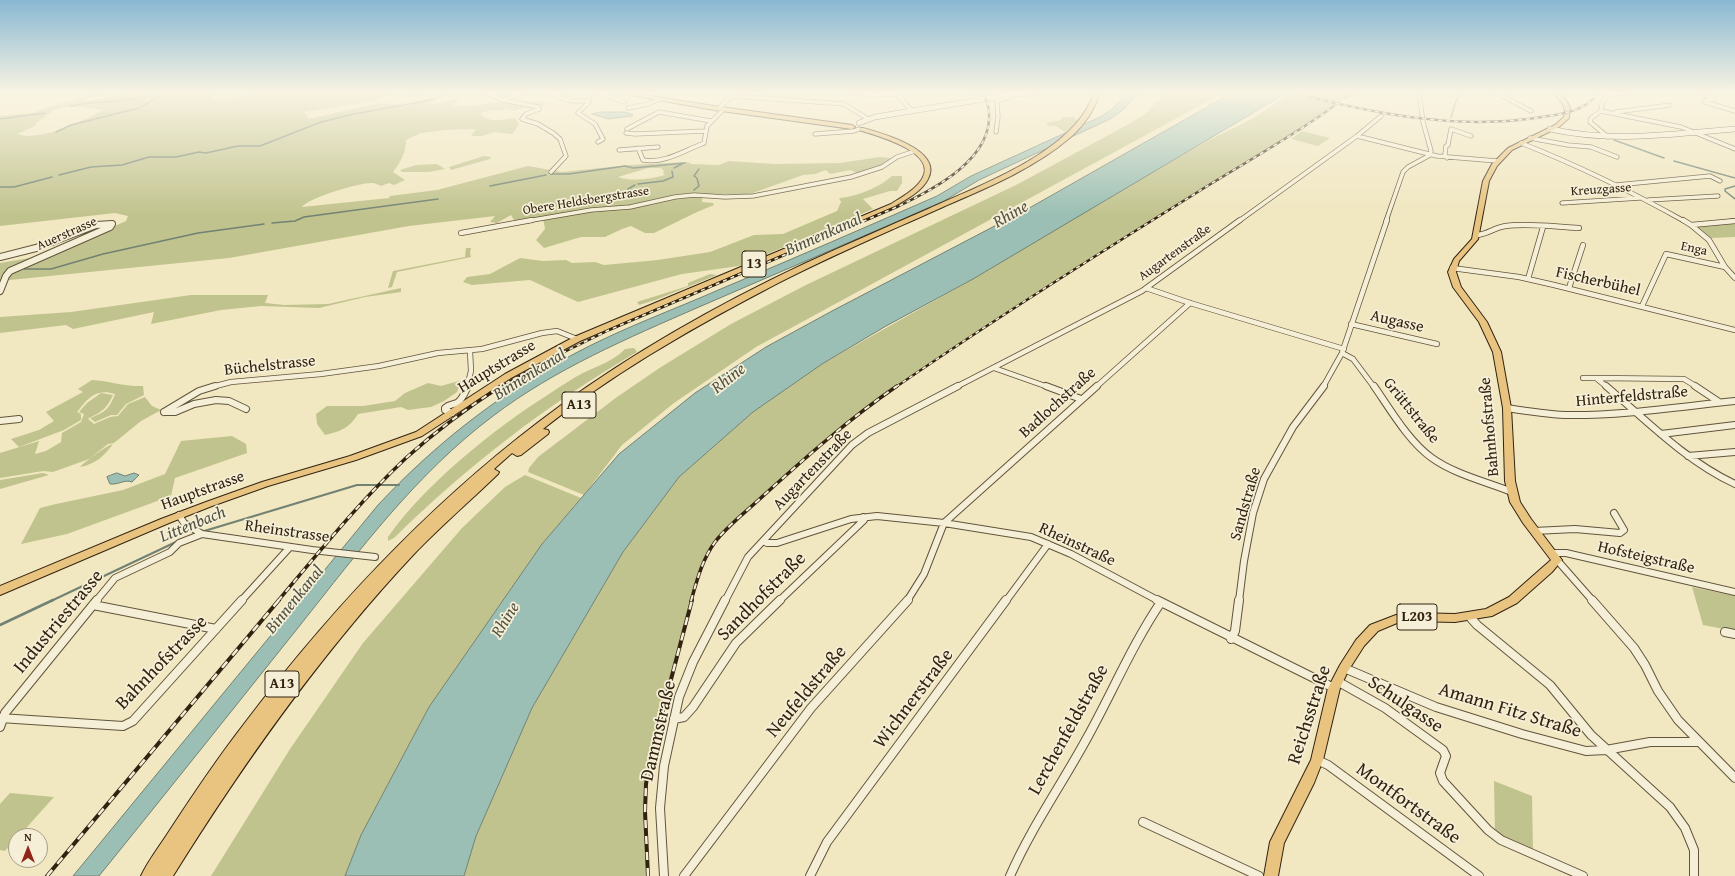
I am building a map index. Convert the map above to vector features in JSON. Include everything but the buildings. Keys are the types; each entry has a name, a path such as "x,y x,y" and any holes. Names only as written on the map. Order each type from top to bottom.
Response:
{"highway":[{"name":"A13","path":"149,876 228,756 307,653 402,548 467,486 527,436 563,408 636,359 711,315 811,265 1009,173 1048,150 1071,133"},
{"name":"A13","path":"164,876 240,759 273,713 317,657 354,612 411,550 497,469 566,414 639,364 714,319 815,268 997,184 1035,164 1067,143 1078,133"}],"main road":[{"name":"Hauptstrasse","path":"0,591 179,515 265,484 353,458 409,438 427,430 508,376 577,339 904,199 919,188 927,175 925,162 915,151 900,142 877,133"},
{"path":"1452,268 1456,260 1469,247 1476,235 1488,175 1497,161 1510,149 1521,142 1543,133"},
{"path":"1568,133 1609,137 1645,137 1686,133"},
{"name":"Bahnhofstraße","path":"1452,268 1452,276 1457,287 1482,322 1493,342 1501,369 1507,408 1512,492 1515,502 1534,531 1554,556"},
{"name":"Reichsstraße","path":"1271,876 1277,842 1309,779 1316,760 1336,684 1360,643 1374,628 1396,619 1410,617 1455,618 1470,617 1488,613 1513,600 1548,569 1554,556"}],"street":[{"path":"551,172 561,164 566,156 560,139 553,133"},
{"path":"598,142 603,139 600,133"},
{"path":"626,133 662,133"},
{"path":"638,148 643,160 649,161 676,156 704,143 706,133"},
{"path":"814,134 820,133"},
{"name":"Augartenstraße","path":"763,541 852,445 868,433 1088,320 1146,288 1361,133"},
{"path":"1426,133 1431,151 1430,155"},
{"path":"1446,158 1446,146 1448,145 1450,133"},
{"path":"1462,133 1471,136"},
{"path":"1604,133 1609,137"},
{"path":"1697,133 1735,149"},
{"path":"1357,136 1446,158 1497,161"},
{"path":"1530,138 1568,145 1591,147 1617,158"},
{"path":"1521,142 1642,197 1691,225 1709,240 1725,267 1735,278"},
{"path":"620,150 658,147"},
{"name":"Obere Heldsbergstrasse","path":"461,233 591,210 630,207 675,197 694,195 715,197 753,196 850,177 882,167 897,157 915,151"},
{"path":"1146,288 1343,351 1401,176 1408,167 1430,155"},
{"path":"1615,185 1710,176 1720,181"},
{"path":"1648,200 1718,196"},
{"name":"Kreuzgasse","path":"1562,203 1642,197"},
{"path":"1691,225 1735,220"},
{"name":"Auerstrasse","path":"0,257 35,248 93,226 107,223 112,224 110,227 10,271 4,279 0,291"},
{"path":"1476,235 1486,235 1495,229 1508,226 1579,228"},
{"path":"1528,279 1543,227"},
{"path":"1569,288 1583,245"},
{"name":"Enga","path":"1642,306 1666,254 1725,267"},
{"name":"Fischerbühel","path":"1452,268 1528,279 1735,330"},
{"name":"Badlochstraße","path":"944,523 1190,303"},
{"name":"Augasse","path":"1351,324 1437,344"},
{"name":"Büchelstrasse","path":"246,409 225,400 219,400 200,403 169,414 164,412 194,393 226,383 321,374 379,366 438,353 470,351 542,333 556,331 577,339"},
{"path":"452,414 445,410 445,408 449,404 459,401 464,395 471,368 472,359 470,351"},
{"name":"Grüttstraße","path":"1343,351 1353,359 1414,439 1432,458 1452,469 1512,492"},
{"name":"Sandstraße","path":"1231,638 1235,631 1244,561 1250,530 1264,478 1274,458 1293,428 1323,388 1343,351"},
{"path":"994,368 1081,399"},
{"path":"1583,378 1684,379 1719,402"},
{"path":"1596,378 1688,456 1716,475 1735,484"},
{"name":"Hinterfeldstraße","path":"1507,408 1530,412 1573,416 1594,416 1735,401"},
{"path":"0,421 19,419"},
{"path":"1661,434 1735,425"},
{"path":"1688,456 1735,452"},
{"path":"1534,531 1575,528 1620,533 1624,530 1614,513"},
{"path":"179,515 184,523 199,532"},
{"name":"Rheinstraße","path":"763,541 767,543 777,543 834,523 863,517 877,516 900,517 944,523 1031,537 1072,554 1231,638 1336,684"},
{"name":"Sandhofstraße","path":"674,719 684,717 693,707 736,643 801,579 846,538 864,520 863,517"},
{"name":"Neufeldstraße","path":"684,876 811,708 911,597 924,574 944,523"},
{"name":"Rheinstrasse","path":"199,532 290,547 372,556"},
{"name":"Industriestrasse","path":"0,727 1,718 115,578 170,552 199,532"},
{"name":"Dammstraße","path":"664,876 660,808 664,766 680,697 693,662 741,569 748,557 763,541"},
{"name":"Wichnerstraße","path":"810,876 827,842 1048,544"},
{"name":"Bahnhofstrasse","path":"1,718 123,726 133,721 290,547"},
{"name":"Hofsteigstraße","path":"1554,556 1566,554 1735,592"},
{"path":"1554,556 1634,648 1645,665 1658,691 1678,720 1735,778"},
{"name":"Lerchenfeldstraße","path":"1010,876 1018,857 1036,824 1087,739 1145,625 1161,602"},
{"path":"93,605 216,629"},
{"path":"1470,617 1477,625 1550,685 1591,735 1670,807 1681,823 1694,850 1694,876"},
{"path":"1725,632 1735,634"},
{"name":"Amann Fitz Straße","path":"1344,668 1436,707 1514,732 1586,751 1606,750 1650,742 1698,742"},
{"name":"Schulgasse","path":"1336,684 1385,708 1443,750 1446,756 1440,773 1443,781 1488,830 1501,840 1583,876"},
{"name":"Montfortstraße","path":"1316,760 1328,765 1479,876"},
{"path":"1143,822 1259,876"}],"green space":[{"path":"0,133 20,133 17,134 26,136 49,133 422,133 406,140 402,157 393,172 405,180 394,185 389,183 381,186 372,183 346,188 314,199 302,207 389,198 390,196 437,190 528,166 562,172 629,165 688,162 691,164 719,165 729,161 774,164 840,163 879,157 891,158 885,164 857,173 850,170 830,174 826,170 815,174 803,175 750,194 703,194 702,202 713,203 714,205 654,233 645,233 631,226 605,237 581,237 544,248 536,240 545,229 543,218 529,222 514,220 511,215 497,223 490,222 495,216 409,226 229,258 0,281 0,263 53,254 126,221 128,216 115,213 0,226","holes":["648,168 661,168 665,175 654,178 623,179 618,177"]},
{"path":"473,133 491,133 482,136 471,136"},
{"path":"1113,133 1150,133 756,347 674,403 622,445 584,495 528,472 529,468 538,457 617,397 661,367 731,324 806,285 1018,184"},
{"path":"1224,133 1292,133 1236,170 1194,194 953,348 860,412 814,450 728,528 715,542 703,562 697,580 651,755 646,784 645,811 648,876 464,876 476,836 532,708 623,552 679,477 753,412 822,364 973,279 1135,182"},
{"path":"1299,133 1310,133 1330,138 1318,146 1291,139"},
{"path":"484,156 491,157 490,159 451,170 449,167"},
{"path":"437,164 445,169 428,172 402,172 400,170 416,165"},
{"path":"892,176 902,176 902,183 897,191 890,191 863,199 873,209 739,266 682,274 578,302 530,280 472,285 463,282 467,277 490,274 520,258 543,261 566,260 572,263 595,262 604,265 658,260 710,252 754,235 783,234 837,211 841,202 839,198 853,196 867,191 881,184"},
{"path":"1733,222 1735,223 1735,237 1711,238 1698,227"},
{"path":"466,248 471,248 471,257 397,272 392,287 388,288 393,271 465,257"},
{"path":"710,274 717,275 658,299 639,305 637,302 688,286 688,283"},
{"path":"401,288 401,292 365,297 319,308 261,306 221,310 151,324 154,312 73,329 66,325 0,333 0,317 71,312 191,295 268,295 265,303 284,305 328,304"},
{"path":"634,348 637,352 572,392 510,437 450,486 394,538 388,541 388,537 403,517 421,497 462,458 484,440 506,423 570,380 611,360 625,349"},
{"path":"92,380 130,386 143,386 144,395 126,404 117,415 111,415 95,422 90,418 100,414 106,409 111,403 115,394 108,392 98,393 85,402 77,412 81,414 81,420 64,430 19,447 11,439 39,430 54,421 46,412 83,392 78,389"},
{"path":"462,380 457,392 444,401 431,407 408,410 401,407 358,414 348,426 336,432 325,435 317,424 316,414 327,406 363,406 395,401 405,393 428,383 441,386"},
{"path":"101,393 113,395 104,409 88,419 94,424 110,417 118,416 128,404 145,397 152,406 161,410 141,421 114,443 108,444 89,459 53,472 43,471 0,478 0,453 39,441 35,454 46,451 61,442 62,433 81,422 84,414 79,412 87,403"},
{"path":"232,436 246,444 247,453 175,478 171,496 67,534 21,544 40,508 123,490 165,474 181,441"},
{"path":"113,444 99,459 91,464 80,467 96,454"},
{"path":"43,473 49,475 0,489 0,480"},
{"path":"525,475 581,498 542,544 429,707 361,835 345,876 211,876 290,749 363,643 462,528 505,487"},
{"path":"1692,587 1735,596 1735,631 1703,625"},
{"path":"1494,781 1532,796 1533,854 1495,835"},
{"path":"10,793 54,797 26,828 8,828 8,848 5,851 0,850 0,804"}],"water":[{"path":"1065,133 1080,133 979,180 944,201 619,343 541,384 493,416 439,463 390,514 345,568 99,876 73,876 378,505 422,461 469,422 519,386 590,346 628,328 937,196 971,176"},
{"name":"Rhine","path":"1162,133 1219,133 973,279 886,326 822,364 753,412 679,477 623,552 532,708 476,836 464,876 345,876 361,835 429,707 542,544 619,454 695,393 766,347 1031,207"},
{"path":"117,473 125,476 134,473 139,475 132,482 126,481 110,484 107,477"}],"waterway":[{"path":"59,175 91,167 122,165 149,157 176,157 199,152 206,153 238,146 260,146 293,133"},
{"path":"1614,140 1664,158"},
{"path":"1674,161 1735,178"},
{"path":"552,174 569,174 625,166 633,168 685,163"},
{"path":"674,168 682,164"},
{"path":"694,190 699,186 697,178 694,176 699,169"},
{"path":"638,184 663,181 673,177 672,171"},
{"path":"490,186 546,175"},
{"path":"0,187 14,187 52,177"},
{"path":"628,189 635,185"},
{"path":"1735,186 1725,189 1725,191 1735,199"},
{"path":"272,223 295,221 304,217 438,199"},
{"path":"24,269 51,269 103,254 198,233 264,224"},
{"name":"Littenbach","path":"201,532 357,485 399,485"},
{"name":"Littenbach","path":"51,601 176,542"},
{"name":"Littenbach","path":"0,625 53,600"}],"railway":[{"path":"499,387 556,356 609,330 899,206 928,191 959,170 972,158 982,144 986,133"},
{"path":"896,387 1043,289 1294,133"},
{"path":"278,601 372,492 406,458 452,420 501,386"},
{"path":"691,601 700,570 710,549 726,530 828,439 897,386"},
{"path":"47,876 279,600"},
{"path":"648,876 645,811 646,784 651,755 692,600"}],"water label":[{"name":"Binnenkanal","path":"824,235"},
{"name":"Binnenkanal","path":"530,375"},
{"name":"Binnenkanal","path":"295,600"}]}
